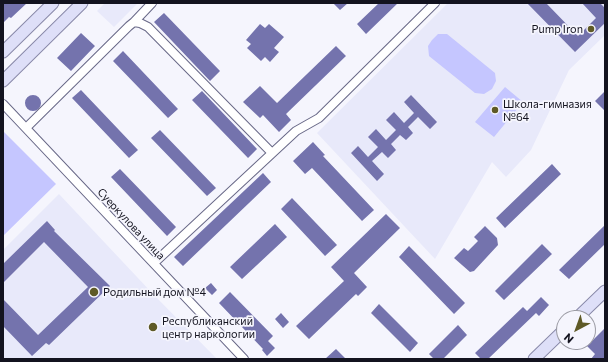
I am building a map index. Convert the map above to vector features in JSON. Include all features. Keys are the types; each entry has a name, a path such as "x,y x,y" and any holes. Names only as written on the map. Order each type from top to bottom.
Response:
{"main road":[{"path":"3,52 53,3"},
{"path":"3,82 82,3"},
{"path":"585,310 605,291"},
{"path":"534,359 556,338"}],"street":[{"path":"26,128 152,3"},
{"path":"154,263 300,128 315,122 435,3"},
{"path":"134,22 148,27 272,153"},
{"name":"Суеркулова улица","path":"3,104 244,359"}],"shaded area":[{"path":"105,3 138,3 114,27 97,11"},
{"path":"448,3 605,3 605,35 569,70 531,150 506,177 492,162 435,259 317,133"},
{"path":"438,34 447,34 495,73 496,81 492,89 484,94 475,93 429,56 428,46"},
{"path":"505,87 523,102 494,137 475,122"},
{"path":"3,131 56,184 3,236"},
{"path":"59,194 153,294 217,359 3,359 3,250"}],"building":[{"path":"3,3 27,3 11,18 9,17 3,23"},
{"path":"333,3 348,3 340,10"},
{"path":"379,3 398,3 366,34 357,24"},
{"path":"527,3 546,3 578,36 596,18 582,3 600,3 605,8 605,23 575,52"},
{"path":"164,13 220,71 210,81 154,22"},
{"path":"260,24 265,28 269,24 284,37 274,48 279,52 270,62 265,57 261,61 247,48 251,44 246,40"},
{"path":"81,33 95,46 71,71 57,58"},
{"path":"336,46 346,56 286,114 291,120 279,132 263,115 260,118 243,102 260,86 277,103"},
{"path":"123,51 178,109 168,118 113,61"},
{"path":"81,90 138,150 129,158 72,98"},
{"path":"202,91 257,149 248,158 192,100"},
{"path":"605,91 605,111 595,101"},
{"path":"33,95 40,100 41,103 36,110 33,111 26,106 25,103 30,96"},
{"path":"411,95 437,122 430,129 418,117 408,127 413,133 406,140 400,135 391,144 396,150 388,158 382,152 372,161 384,174 377,181 351,153 358,146 368,157 378,147 368,137 376,129 386,140 396,130 386,120 394,112 404,123 414,113 404,102"},
{"path":"160,130 216,188 207,196 151,138"},
{"path":"313,142 325,155 323,156 374,210 362,221 312,168 305,174 293,161"},
{"path":"552,164 561,174 505,228 496,218"},
{"path":"120,169 176,227 167,236 111,177"},
{"path":"263,173 271,182 183,266 174,257"},
{"path":"292,198 337,245 325,256 281,209"},
{"path":"386,214 400,228 354,273 367,287 358,296 356,294 309,339 296,326 344,281 331,267"},
{"name":"Родильный дом №4","path":"47,221 55,230 54,231 110,286 49,345 46,343 32,356 3,326 3,299 38,335 88,287 44,242 3,283 3,264"},
{"path":"275,224 287,237 242,279 230,267"},
{"path":"605,225 605,244 569,279 559,270"},
{"path":"485,226 497,238 498,245 474,271 470,272 454,258 464,248 468,251 478,241 474,237"},
{"path":"542,244 552,254 504,300 495,291"},
{"path":"409,246 465,303 454,314 399,257"},
{"path":"211,283 217,290 212,295 205,288"},
{"path":"230,292 273,336 268,341 275,348 267,356 262,350 263,349 219,303"},
{"path":"541,297 549,305 539,316 536,313 488,359 481,359 475,353 523,307 527,311"},
{"path":"379,304 418,343 410,352 371,313"},
{"path":"281,313 289,322 283,328 275,319"},
{"path":"458,325 467,335 443,359 434,359 429,354"},
{"path":"605,328 605,359 591,359 595,354 591,350 596,350 596,337"},
{"path":"336,349 346,359 325,359"}],"place":[{"name":"Pump Iron","path":"591,29"},
{"name":"Школа-гимназия №64","path":"495,110"},
{"name":"Родильный дом №4","path":"94,292"},
{"name":"Республиканский центр наркологии","path":"153,327"}]}
